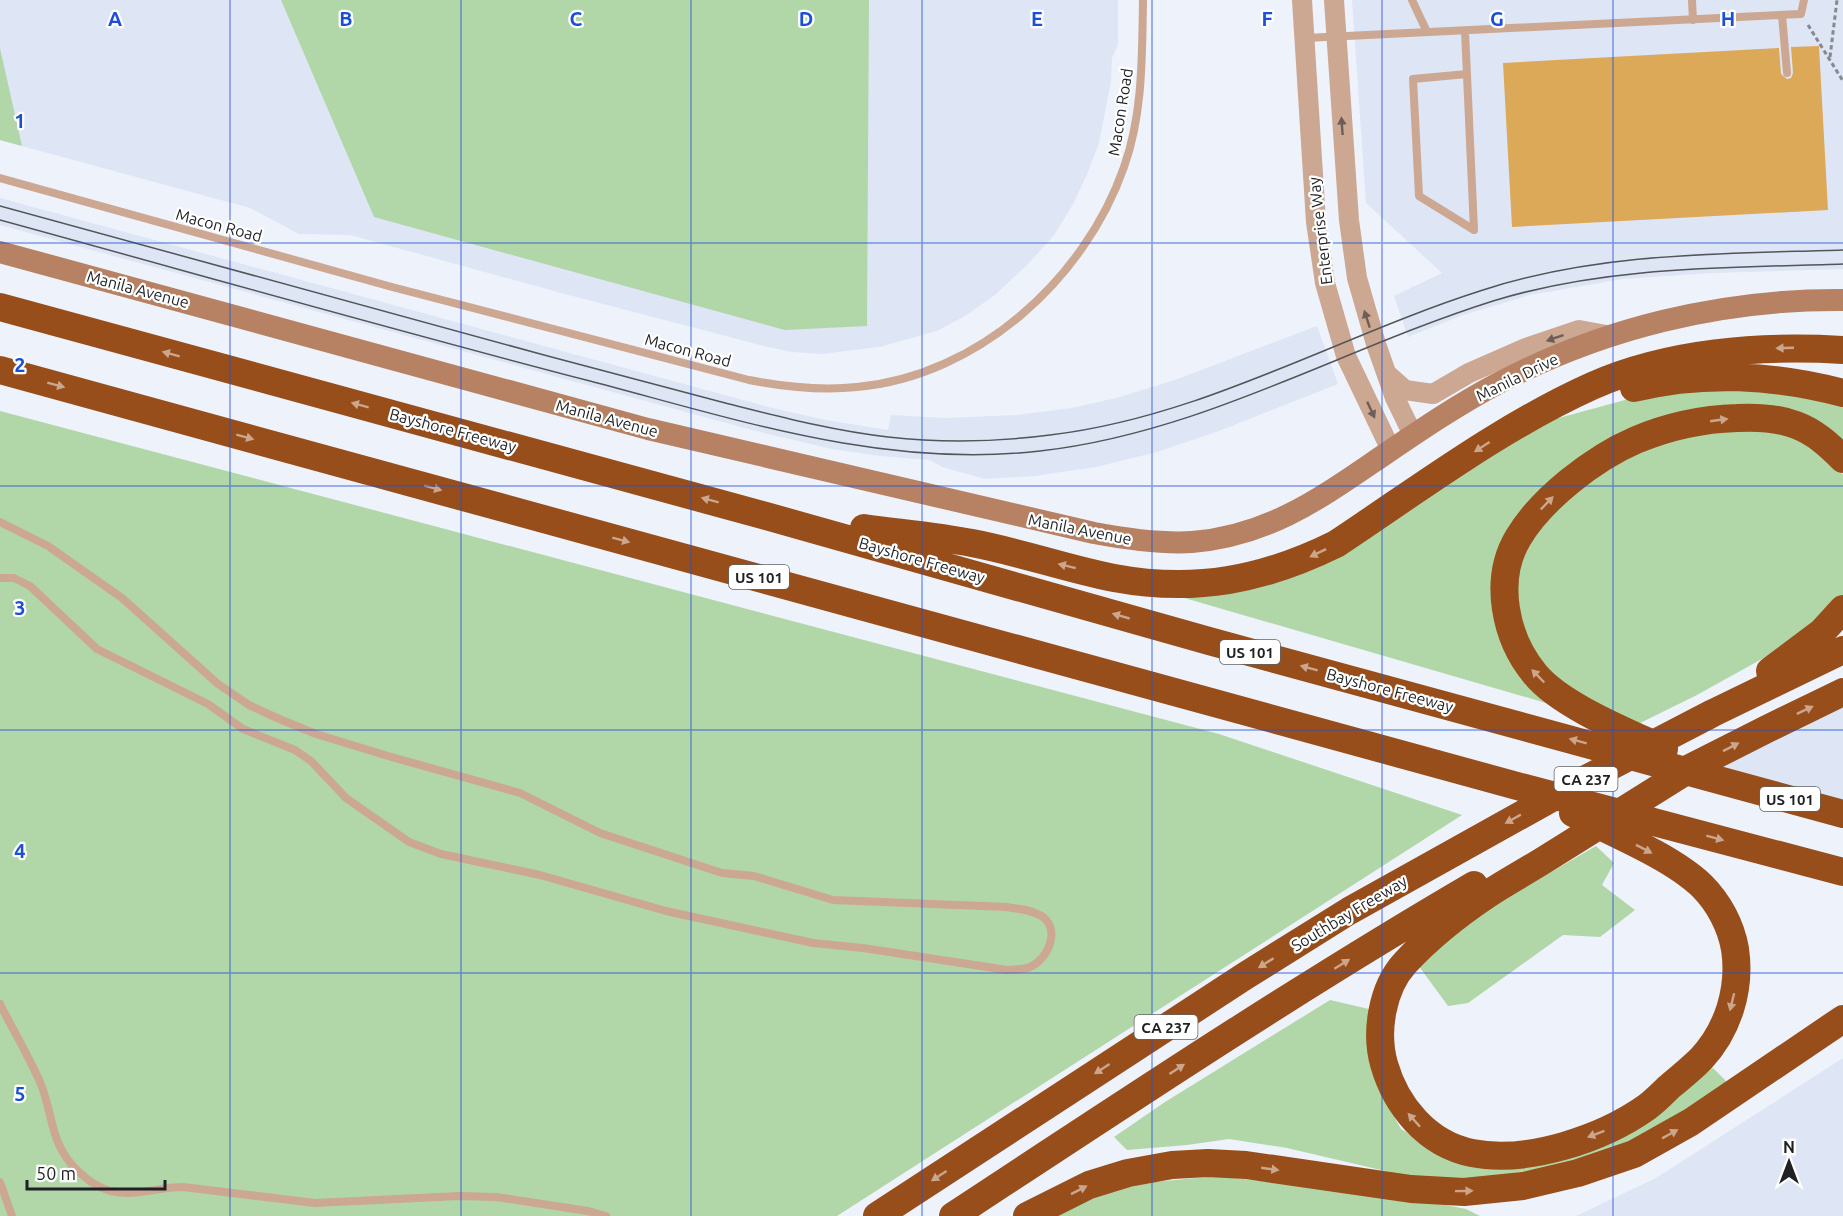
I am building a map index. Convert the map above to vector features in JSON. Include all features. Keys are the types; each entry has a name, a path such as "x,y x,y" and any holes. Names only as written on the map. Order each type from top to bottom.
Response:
{"highway":[{"name":"Bayshore Freeway","path":"0,307 1843,814"},
{"path":"766,516 972,543 1114,578 1183,585 1245,578 1304,560 1336,544 1532,416 1594,385 1677,360 1760,349 1843,350"},
{"name":"US 101","path":"0,370 1517,786 1843,872"},
{"path":"1532,416 1639,387 1682,380 1722,377 1797,382 1843,393"},
{"path":"1736,784 1591,714 1559,695 1536,676 1520,654 1511,632 1504,585 1508,562 1517,539 1535,515 1562,487 1596,463 1635,441 1677,427 1722,418 1759,417 1795,424 1822,439 1843,459"},
{"path":"1713,713 1822,632 1843,609"},
{"name":"Southbay Freeway","path":"877,1216 1245,976 1349,911 1584,780 1713,713 1843,650"},
{"name":"CA 237","path":"953,1216 1268,1010 1393,933 1529,861 1696,765 1843,692"},
{"path":"1517,786 1649,851 1676,866 1703,887 1722,912 1732,935 1737,962 1737,982 1730,1011 1719,1033 1701,1059 1647,1107 1608,1130 1569,1144 1502,1156 1470,1153 1442,1141 1421,1127 1404,1108 1389,1083 1382,1054 1381,1024 1386,995 1402,967 1426,941 1529,861"},
{"path":"1027,1216 1089,1185 1128,1173 1172,1165 1208,1163 1246,1166 1412,1188 1464,1192 1523,1186 1578,1173 1634,1154 1692,1122 1843,1018"}],"main road":[{"name":"Manila Avenue","path":"0,252 648,429 741,452 1094,534 1161,543 1193,542 1222,537"},
{"name":"Manila Drive","path":"1222,537 1256,529 1287,516 1314,502 1413,435 1494,386 1531,367 1612,336 1656,322 1707,311 1801,300 1843,300"}],"street":[{"name":"Enterprise Way","path":"1302,0 1316,222 1325,284 1346,356 1391,450"},
{"name":"Enterprise Way","path":"1334,0 1352,249 1363,305 1395,398 1413,435"},
{"path":"1387,374 1405,390 1433,394 1470,373 1526,348 1579,330 1612,336"}],"lane":[{"name":"Macon Road","path":"0,178 392,287 749,380 823,390 860,387 901,379 940,365 980,345 1045,294 1069,267 1106,210 1125,166 1140,91 1143,0"},
{"path":"1412,0 1427,33"},
{"path":"1692,0 1693,20"},
{"path":"1304,38 1801,14 1804,0"},
{"path":"1782,15 1787,73"},
{"path":"1465,31 1471,158 1474,230 1419,196 1414,103 1413,79 1467,74"},
{"path":"0,522 48,546 122,598 218,684 249,705 316,734 520,793 600,833 722,873 754,876 833,900 1007,907 1023,910 1044,918 1049,925 1051,941 1047,951 1029,967 1007,970 863,948 813,943 666,911 540,875 441,854 409,842 346,798 311,761 295,750 243,729 208,704 97,650 30,586 14,578 0,578"},
{"path":"0,1004 40,1083 60,1149 74,1168 93,1185 110,1191 133,1194 183,1187 315,1203 459,1196 496,1197 588,1211 606,1216"},
{"path":"0,1182 12,1216"}],"path":[{"path":"1830,59 1837,0"},
{"path":"1801,14 1843,81"}],"shaded area":[{"path":"0,0 1118,0 1118,45 1112,58 1111,81 1099,143 1086,177 1054,235 1029,263 995,295 965,316 937,331 879,347 822,354 792,352 768,347 350,235 299,234 250,208 0,140"},
{"path":"1352,0 1843,0 1843,269 1711,273 1623,279 1530,295 1463,315 1408,337 1394,296 1442,273 1366,203"},
{"path":"0,198 772,408 888,430 891,415 945,418 1016,415 1072,408 1116,398 1175,380 1317,326 1338,384 1219,431 1157,452 1096,467 1035,476 985,479 942,467 930,460 832,449 752,430 0,225"},
{"path":"1843,692 1843,814 1696,765"},
{"path":"1843,1058 1843,1216 1576,1216 1656,1178"}],"green space":[{"path":"281,0 869,0 867,326 785,330 374,217"},
{"path":"0,48 22,146 0,140"},
{"path":"1725,385 1843,401 1843,451 1800,419 1630,431 1498,558 1546,703 1157,590 1246,585 1544,422 1647,394"},
{"path":"0,411 1219,734 1462,815 837,1216 0,1216"},
{"path":"1720,426 1790,432 1837,466 1843,475 1843,597 1816,629 1695,696 1636,725 1543,672 1520,630 1516,563 1542,518 1638,447"},
{"path":"1596,846 1614,863 1602,885 1635,910 1600,937 1563,935 1468,1003 1448,1006 1418,965 1456,927"},
{"path":"1330,1000 1369,1009 1378,1088 1401,1129 1447,1156 1476,1165 1657,1111 1713,1068 1729,1084 1631,1144 1576,1163 1464,1181 1411,1177 1287,1148 1229,1139 1127,1150 1114,1137 1165,1102"},
{"path":"1217,1176 1411,1198 1466,1209 1480,1216 1051,1216 1094,1198 1143,1183"}],"building":[{"path":"1819,46 1828,210 1512,227 1503,63 1779,48 1781,74 1787,79 1791,78 1793,73 1791,47"}],"tram line":[{"path":"0,206 476,337 768,414 868,434 949,441 1050,435 1107,425 1162,411 1270,373 1429,309 1483,290 1572,268 1707,254 1843,250"},
{"path":"0,220 442,342 757,425 868,447 925,453 982,455 1040,451 1099,441 1157,427 1270,387 1436,320 1493,301 1536,290 1579,281 1666,271 1843,264"}]}
